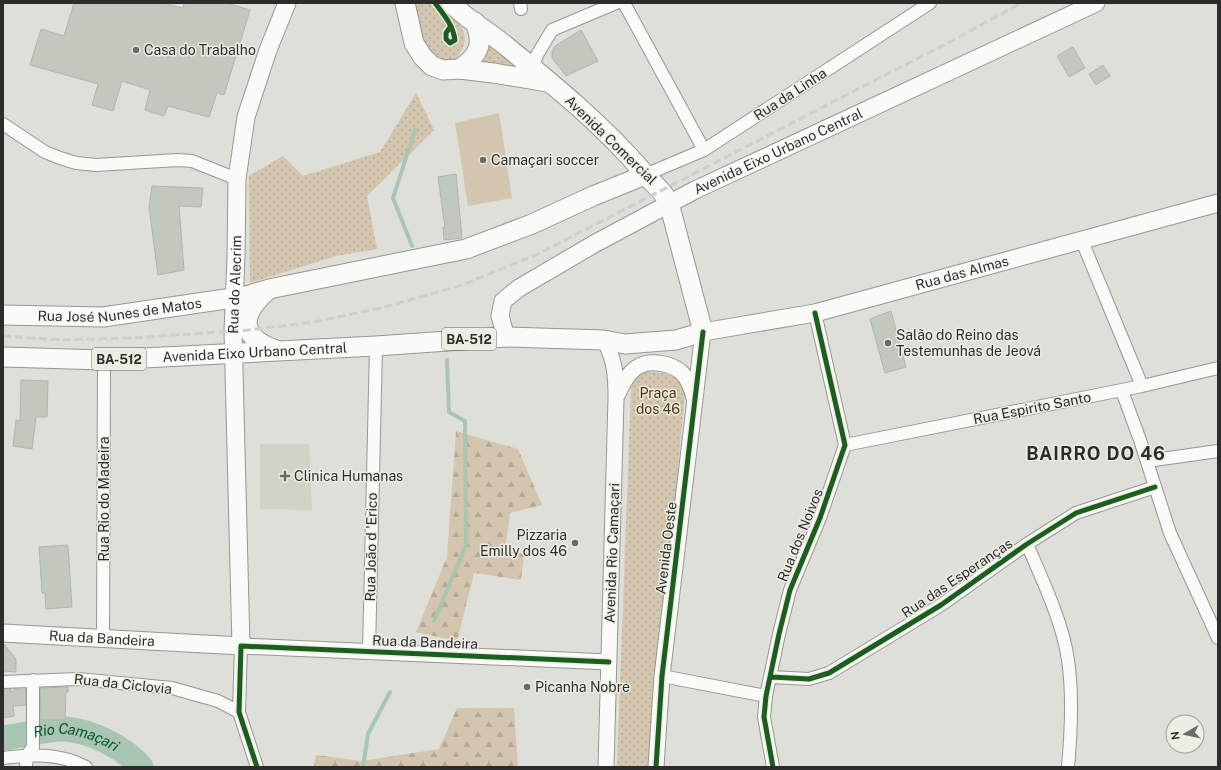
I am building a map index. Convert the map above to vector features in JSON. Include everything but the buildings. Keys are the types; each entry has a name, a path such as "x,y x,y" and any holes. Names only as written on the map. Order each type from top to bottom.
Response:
{"main road":[{"name":"Rua do Alecrim","path":"240,646 234,352 237,179 246,117 268,50 286,3"},
{"name":"Avenida Comercial","path":"405,3 411,35 425,60 432,66 443,70 460,69 493,72 548,82"},
{"name":"Avenida Comercial","path":"451,3 464,17 475,22 567,97 628,154 645,175 663,190 669,203 703,332"},
{"name":"Avenida Eixo Urbano Central","path":"506,337 500,316 503,301 509,295 556,266 669,203 1096,3"},
{"path":"460,69 470,62 478,51 480,37 475,22"},
{"path":"235,298 269,289 466,249 532,224 593,196 645,175"},
{"name":"Rua das Almas","path":"703,332 815,313 1218,203"},
{"path":"269,289 251,309 248,317 249,330 260,343 276,350"},
{"name":"Rua José Nunes de Matos","path":"3,315 103,317 235,298"},
{"name":"Avenida Eixo Urbano Central","path":"3,357 104,360 234,352 376,346 506,337 604,340 625,344 678,339 703,332"},
{"name":"Rua da Bandeira","path":"3,633 240,646"}],"street":[{"path":"533,68 537,55 552,30 616,3"},
{"path":"624,3 704,150"},
{"name":"Rua da Linha","path":"645,175 704,150 930,3"},
{"path":"3,124 45,152 76,163 96,165 178,160 192,161 237,179"},
{"path":"1082,241 1142,386"},
{"path":"815,313 845,445"},
{"name":"Avenida Oeste","path":"656,767 662,676 696,403 703,332"},
{"name":"Avenida Rio Camaçari","path":"604,340 612,354 616,372 606,767"},
{"name":"Rua João d 'Erico","path":"369,652 376,346"},
{"name":"Rua Rio do Madeira","path":"103,638 104,360"},
{"path":"616,398 627,377 634,370 647,363 655,363 676,368 683,374 689,382 696,403"},
{"name":"Rua Espirito Santo","path":"845,445 1142,386 1218,368"},
{"path":"1122,390 1148,461 1170,533 1218,638"},
{"name":"Rua dos Noivos","path":"774,767 764,717 766,696 779,634 790,590 820,518 845,445"},
{"path":"1148,461 1218,451"},
{"name":"Rua das Esperanças","path":"771,677 809,679 829,672 941,605 1028,544 1076,513 1155,487"},
{"path":"1028,544 1046,590 1068,659 1070,723 1068,767"},
{"path":"240,646 239,712 257,767"},
{"name":"Rua da Bandeira","path":"240,646 609,662"},
{"path":"662,676 766,696"},
{"name":"Rua da Ciclovia","path":"3,682 78,679 172,688 218,701 239,712"},
{"path":"28,756 34,717 33,680"},
{"path":"3,758 28,756 63,757 86,767"}],"shaded area":[{"name":"Clinica Humanas","path":"260,444 309,444 312,510 260,509"}],"green space":[{"path":"414,3 441,3 459,24 465,37 461,52 454,61 438,60 425,47"},
{"path":"479,38 544,79 493,73 472,56"},
{"path":"416,93 434,130 367,196 377,249 336,256 250,283 249,176 283,156 303,176 380,152"},
{"name":"Camaçari soccer","path":"499,113 512,198 468,206 455,123"},
{"name":"Praça dos 46","path":"645,372 659,372 669,375 677,380 685,391 651,767 617,767 631,388 637,377"},
{"path":"456,431 518,449 542,505 510,513 505,551 524,554 521,580 474,573 457,641 416,632 447,557"},
{"path":"457,708 514,708 518,767 314,767 316,755 362,761 439,749"}],"waterway":[{"path":"412,246 393,198 415,130"},
{"path":"434,621 466,545 465,421 449,412 447,360"},
{"path":"363,767 368,734 390,692"},
{"name":"Rio Camaçari","path":"3,738 59,729 75,730 106,741 126,753 141,767"}],"railway":[{"path":"3,336 62,340 132,338 249,330 314,322 385,307 462,285 536,255 961,36 1021,3"}],"cycle path":[{"path":"435,3 448,20 450,25 452,30 454,35 455,40 450,43 446,39 446,33 451,26"},
{"path":"773,767 764,717 766,696 779,634 790,590 820,518 845,445 815,313"},
{"path":"656,767 662,676 703,332"},
{"path":"771,677 809,679 829,673 941,605 1027,544 1076,513 1155,487"},
{"path":"257,767 239,712 241,646 609,662"}],"place":[{"name":"Casa do Trabalho","path":"136,50"},
{"name":"Camaçari soccer","path":"483,160"},
{"name":"Salão do Reino das Testemunhas de Jeová","path":"888,343"},
{"name":"Clinica Humanas","path":"285,476"},
{"name":"Pizzaria Emilly dos 46","path":"575,543"},
{"name":"Picanha Nobre","path":"527,687"}],"district":[{"name":"BAIRRO DO 46","path":"1096,454"}]}
